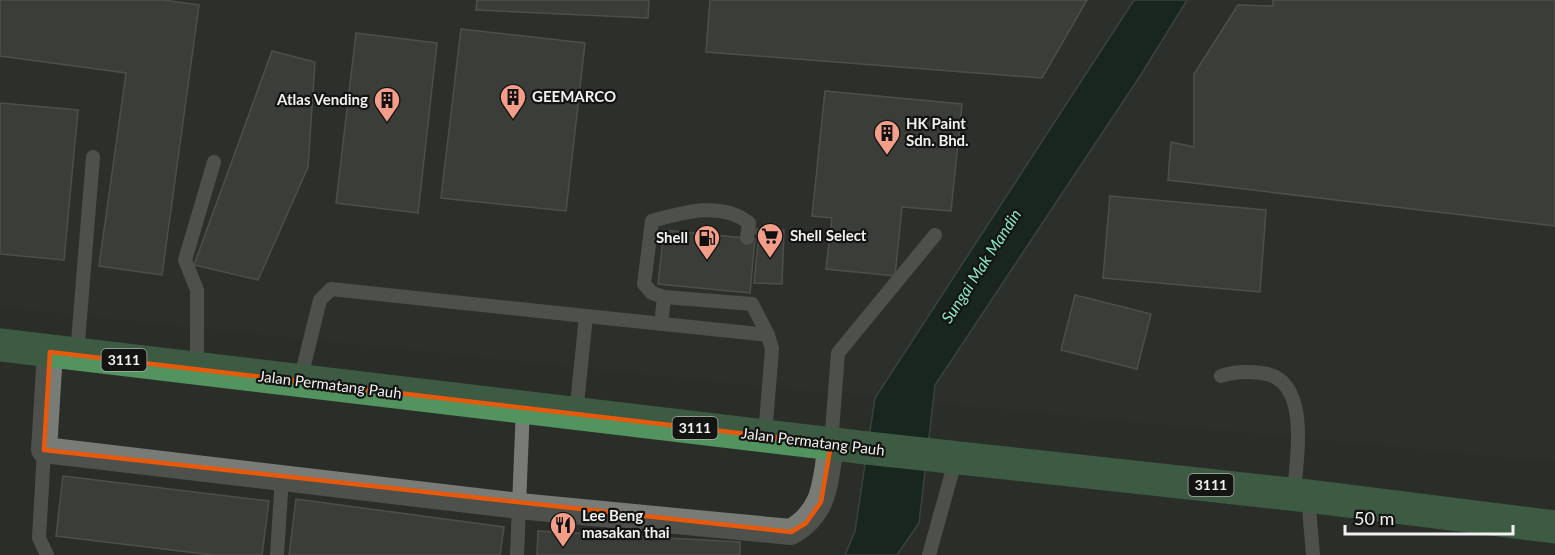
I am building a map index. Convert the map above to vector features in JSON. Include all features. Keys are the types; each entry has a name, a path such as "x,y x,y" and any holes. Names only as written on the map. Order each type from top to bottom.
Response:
{"main road":[{"name":"Jalan Permatang Pauh","path":"0,345 831,444 1301,495 1555,527"}],"street":[{"path":"64,353 44,450 519,506 791,532 806,523 821,502 831,444"}],"lane":[{"path":"64,353 93,157"},
{"path":"197,369 196,290 185,260 214,162"},
{"path":"747,238 749,223 738,214 697,209 652,221 644,284 652,293 664,297 752,304"},
{"path":"831,444 838,353 935,234"},
{"path":"300,381 321,300 331,289 768,335"},
{"path":"743,293 752,304 768,335 772,349 765,436"},
{"path":"661,324 664,297"},
{"path":"576,414 586,316"},
{"path":"1221,376 1240,371 1269,374 1279,379 1296,404 1301,495 1312,555"},
{"path":"518,555 523,407"},
{"path":"44,450 39,538 47,555"},
{"path":"929,555 950,457"},
{"path":"277,555 282,477"}],"highlighted area":[{"path":"50,352 831,444 821,502 806,523 791,532 44,450"}],"shaded area":[{"path":"0,0 1555,0 1555,462 739,384 0,307"}],"water":[{"name":"Sungai Mak Mandin","path":"1134,0 1187,0 1142,73 935,385 919,523 897,555 845,555 855,531 875,398"}],"building":[{"path":"0,0 163,0 199,5 162,275 99,266 126,73 0,56"},
{"path":"477,0 649,0 648,18 476,10"},
{"path":"710,0 1087,0 1042,78 706,52"},
{"path":"1273,0 1555,0 1555,226 1168,180 1171,142 1194,147 1194,74 1238,5 1273,6"},
{"name":"GEEMARCO","path":"461,29 585,43 566,211 441,198"},
{"name":"Atlas Vending","path":"356,33 437,43 418,213 336,203"},
{"path":"272,51 315,62 308,167 258,280 194,265"},
{"name":"HK Paint Sdn. Bhd.","path":"825,91 962,104 951,211 902,207 895,276 826,269 832,218 812,216"},
{"path":"0,103 78,110 64,260 0,254"},
{"path":"1110,196 1266,210 1260,292 1103,278"},
{"name":"Shell Select","path":"756,229 784,230 782,284 754,283 759,235 756,234"},
{"name":"Shell","path":"664,230 755,239 750,293 658,284"},
{"path":"1075,295 1151,314 1137,369 1061,350"},
{"path":"63,476 269,501 262,555 213,555 56,536"},
{"path":"296,499 504,527 500,555 289,555"},
{"path":"538,531 740,542 740,555 537,555"}],"place":[{"name":"GEEMARCO","path":"513,120"},
{"name":"Atlas Vending","path":"387,123"},
{"name":"HK Paint Sdn. Bhd.","path":"887,156"},
{"name":"Shell Select","path":"770,259"},
{"name":"Shell","path":"707,261"},
{"name":"Lee Beng masakan thai","path":"563,548"}]}
